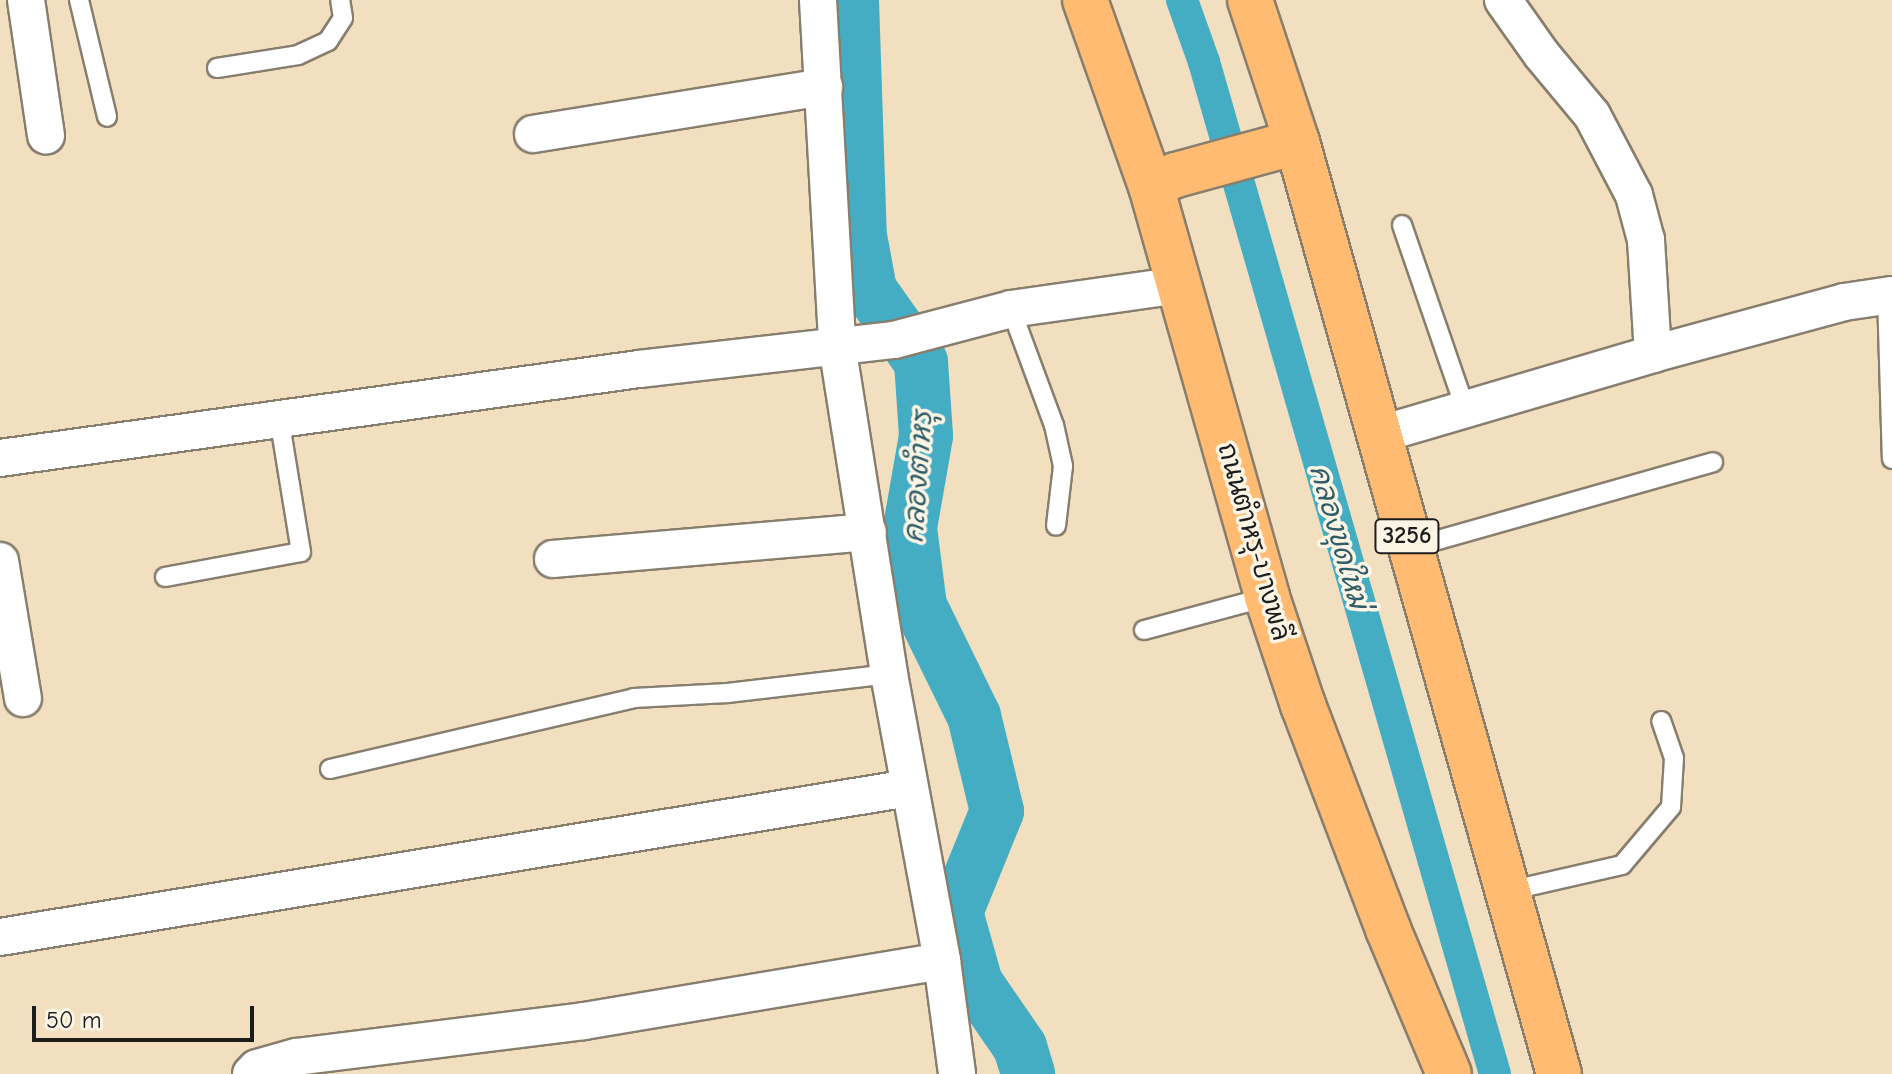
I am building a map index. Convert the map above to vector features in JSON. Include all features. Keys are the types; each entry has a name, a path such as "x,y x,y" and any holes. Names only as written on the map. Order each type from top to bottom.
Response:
{"main road":[{"name":"ถนนตำหรุ-บางพลี","path":"1085,0 1163,180 1179,285 1267,597 1339,805 1449,1074"},
{"name":"3256","path":"1250,0 1281,146 1378,435 1559,1074"},
{"path":"1163,180 1281,146"}],"street":[{"path":"26,0 46,136"},
{"path":"818,0 837,345 889,674 942,961 957,1074"},
{"path":"1503,0 1542,55 1592,115 1634,195 1646,240 1653,354"},
{"path":"533,134 824,87"},
{"path":"0,458 279,418 894,340 1011,309 1179,285"},
{"path":"1378,435 1653,354 1889,294"},
{"path":"553,559 868,532"},
{"path":"0,561 23,698"},
{"path":"0,937 909,788"},
{"path":"251,1074 257,1068 296,1057 584,1021 942,961"}],"lane":[{"path":"79,0 107,117"},
{"path":"217,68 298,55 328,41 343,18 340,0"},
{"path":"1402,225 1466,411"},
{"path":"1889,294 1892,459"},
{"path":"1011,309 1054,425 1063,466 1056,526"},
{"path":"165,577 301,552 279,418"},
{"path":"1410,548 1713,462"},
{"path":"1144,630 1267,597"},
{"path":"330,769 634,698 728,693 889,674"},
{"path":"1508,891 1622,865 1671,807 1674,758 1661,721"}],"waterway":[{"name":"คลองตำหรุ","path":"852,0 860,236 870,290 921,362 926,436 910,528 920,606 974,716 997,811 956,912 976,983 1020,1047 1028,1074"},
{"name":"คลองขุดใหม่","path":"1182,0 1204,62 1495,1074"}]}
